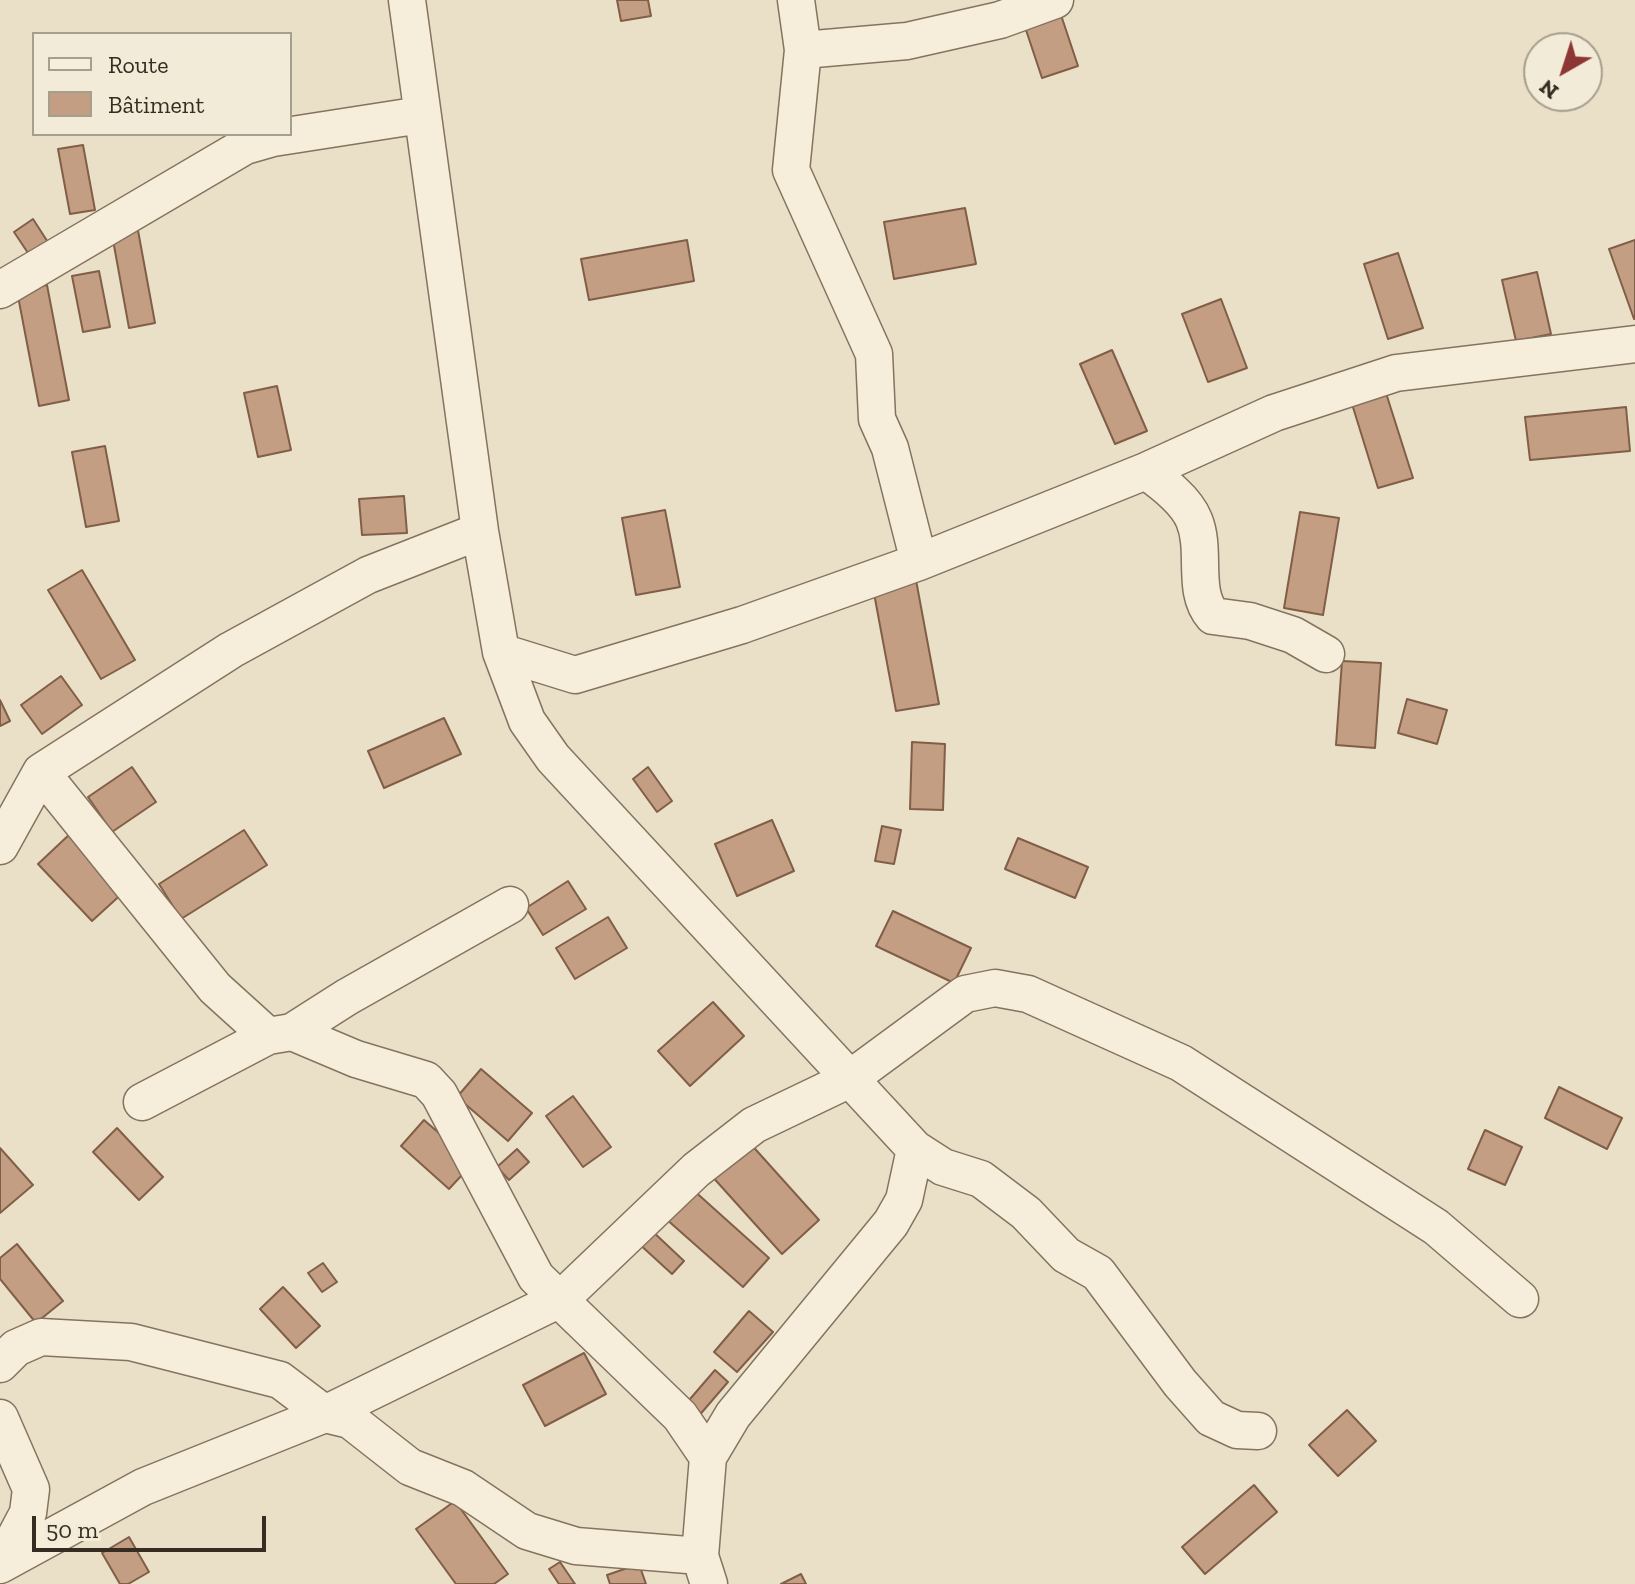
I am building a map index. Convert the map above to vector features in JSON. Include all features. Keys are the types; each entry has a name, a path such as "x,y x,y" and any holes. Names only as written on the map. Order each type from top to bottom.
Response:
{"street":[{"path":"407,0 480,531 501,652 527,721 553,758 598,803 848,1080 915,1149 943,1167 981,1179 1026,1213 1066,1255 1098,1273 1180,1383 1211,1418 1237,1430 1258,1431"},
{"path":"796,0 803,50 791,170 874,354 877,419 890,448 919,562"},
{"path":"803,50 907,41 1000,20 1055,0"},
{"path":"292,135 421,115"},
{"path":"0,290 245,146 286,136"},
{"path":"527,721 575,675 742,625 919,562 1146,471 1274,413 1396,373 1635,344"},
{"path":"1146,471 1168,486 1194,519 1203,604 1213,616 1250,621 1293,635 1326,654"},
{"path":"0,846 41,772 231,650 368,575 480,531"},
{"path":"501,652 575,675"},
{"path":"41,772 215,988 280,1034 426,1080 439,1094 536,1277 562,1298 680,1416 708,1457"},
{"path":"142,1102 280,1034 510,905"},
{"path":"0,1564 143,1487 325,1414 562,1298 696,1170 754,1125 848,1080 965,994 995,988 1028,994 1181,1063 1436,1227 1520,1299"},
{"path":"0,1364 16,1348 41,1337 131,1342 280,1380 325,1414 350,1420 410,1467 463,1488 527,1531 576,1546 704,1570 708,1457 733,1415 891,1223 904,1200 915,1149"},
{"path":"0,1418 31,1489 28,1513 0,1564"},
{"path":"0,1564 13,1584"}],"building":[{"path":"617,0 648,0 651,16 621,21"},
{"path":"1057,3 1078,66 1042,78 1021,15"},
{"path":"83,145 95,210 70,214 58,149"},
{"path":"965,208 976,264 894,279 884,222"},
{"path":"33,219 53,250 34,262 14,232"},
{"path":"137,225 155,323 129,328 111,229"},
{"path":"687,240 694,281 589,300 581,259"},
{"path":"1635,240 1635,319 1634,319 1609,249"},
{"path":"1398,253 1423,328 1388,339 1364,264"},
{"path":"99,271 110,327 83,332 72,276"},
{"path":"1537,272 1551,334 1516,341 1502,280"},
{"path":"47,285 69,400 39,406 17,291"},
{"path":"1221,299 1247,368 1208,382 1182,314"},
{"path":"1112,350 1147,431 1115,444 1080,364"},
{"path":"277,386 291,450 258,457 244,393"},
{"path":"1386,393 1413,478 1378,488 1352,404"},
{"path":"1626,407 1630,451 1530,460 1525,417"},
{"path":"105,446 119,521 86,527 72,452"},
{"path":"404,496 407,533 362,535 359,499"},
{"path":"665,510 680,587 636,595 622,518"},
{"path":"1300,512 1339,518 1323,615 1284,608"},
{"path":"82,570 135,660 101,679 48,590"},
{"path":"916,580 939,704 896,711 873,588"},
{"path":"1342,661 1381,663 1375,748 1336,745"},
{"path":"61,676 82,705 42,734 21,705"},
{"path":"1407,699 1447,710 1437,744 1398,733"},
{"path":"0,700 10,721 0,726"},
{"path":"444,718 461,754 384,788 368,751"},
{"path":"912,742 945,744 943,810 910,809"},
{"path":"132,767 156,802 112,832 88,797"},
{"path":"648,767 672,801 657,812 633,779"},
{"path":"772,820 794,871 737,896 715,844"},
{"path":"882,826 901,830 894,864 875,861"},
{"path":"244,830 267,865 181,919 159,884"},
{"path":"72,832 126,890 92,921 38,864"},
{"path":"1018,838 1088,867 1075,898 1005,869"},
{"path":"568,881 586,909 543,935 526,908"},
{"path":"893,911 971,948 954,983 876,946"},
{"path":"608,917 627,948 575,979 556,948"},
{"path":"713,1002 744,1036 690,1086 658,1051"},
{"path":"481,1069 532,1113 508,1141 457,1097"},
{"path":"1559,1087 1622,1118 1607,1149 1545,1118"},
{"path":"573,1096 611,1147 583,1167 546,1116"},
{"path":"424,1120 473,1163 449,1189 401,1146"},
{"path":"117,1128 163,1177 139,1200 93,1152"},
{"path":"1485,1130 1522,1147 1505,1185 1468,1169"},
{"path":"748,1141 819,1220 782,1254 710,1174"},
{"path":"0,1148 33,1185 0,1213"},
{"path":"517,1149 529,1162 509,1180 497,1167"},
{"path":"691,1188 769,1258 743,1287 665,1218"},
{"path":"650,1229 684,1261 672,1274 637,1242"},
{"path":"17,1244 63,1301 36,1323 0,1279 0,1258"},
{"path":"323,1263 337,1282 322,1292 308,1273"},
{"path":"283,1287 320,1326 296,1348 260,1309"},
{"path":"749,1311 773,1332 737,1372 714,1352"},
{"path":"584,1353 606,1394 545,1426 523,1385"},
{"path":"715,1370 728,1382 697,1418 684,1406"},
{"path":"1347,1410 1376,1441 1338,1476 1309,1445"},
{"path":"1254,1485 1277,1512 1205,1574 1182,1547"},
{"path":"455,1501 508,1574 494,1584 456,1584 416,1529"},
{"path":"129,1537 149,1572 128,1584 120,1584 102,1553"},
{"path":"560,1562 575,1584 559,1584 549,1569"},
{"path":"639,1564 646,1584 610,1584 607,1575"},
{"path":"801,1574 806,1584 781,1584"}]}
